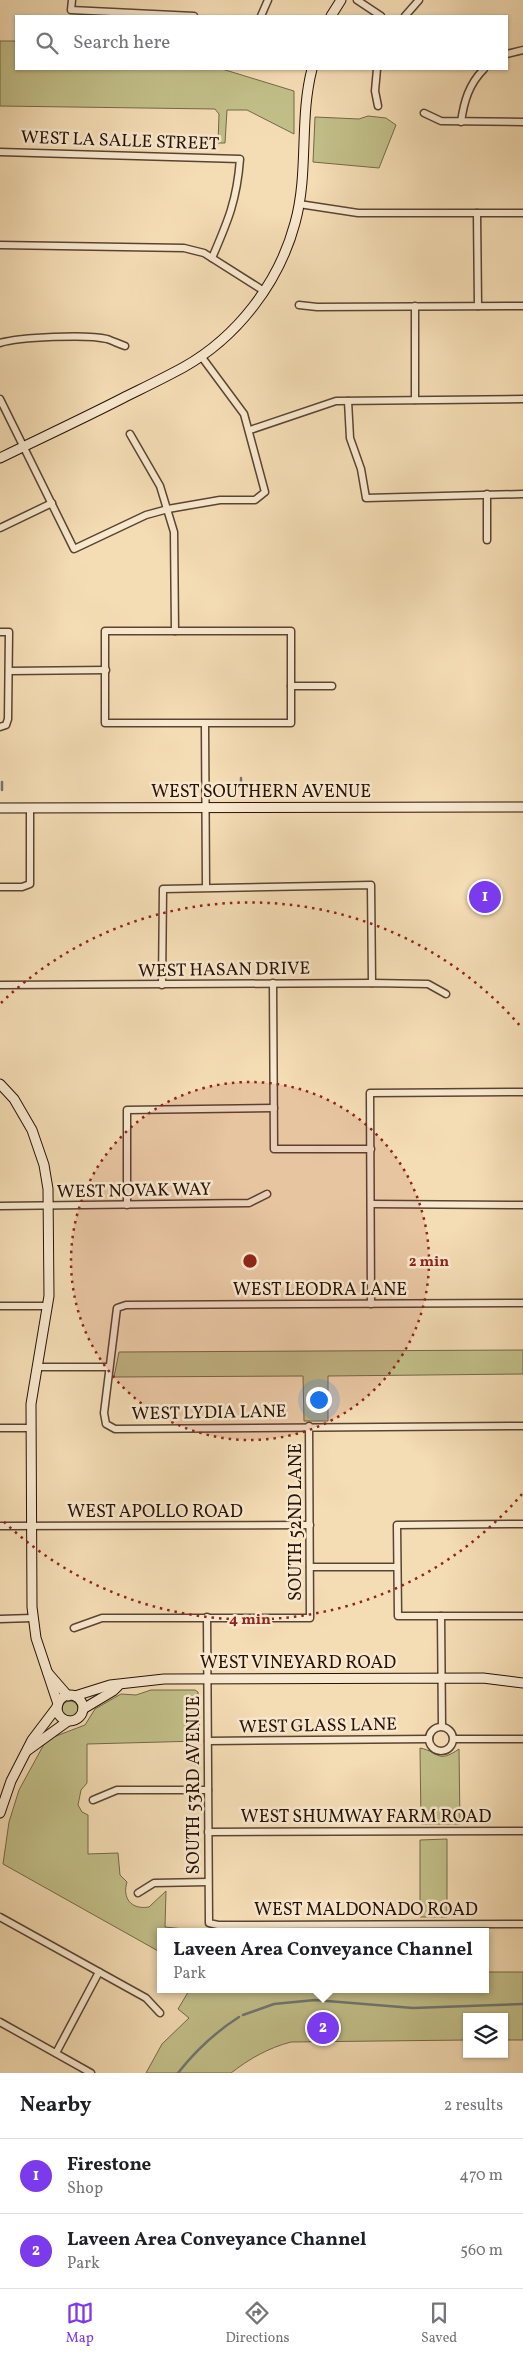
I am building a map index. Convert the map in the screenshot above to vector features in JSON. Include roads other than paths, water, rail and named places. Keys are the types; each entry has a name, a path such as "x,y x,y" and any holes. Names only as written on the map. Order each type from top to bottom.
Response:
{"street":[{"path":"72,0 71,10 174,15"},
{"path":"261,15 268,0"},
{"path":"332,15 340,0"},
{"path":"357,0 380,15"},
{"path":"406,15 419,0"},
{"path":"508,54 523,50"},
{"path":"0,458 184,367 201,356 236,326 264,291 286,246 299,204 307,98 312,70"},
{"path":"377,70 375,84 378,106"},
{"path":"461,122 464,103 469,89 474,78 483,70"},
{"path":"424,113 441,121 523,122"},
{"name":"WEST LA SALLE STREET","path":"0,152 240,159 234,206 212,258"},
{"path":"299,204 358,213 523,213"},
{"path":"477,213 478,306"},
{"path":"0,245 184,248 197,251 212,258 264,291"},
{"path":"300,305 523,306"},
{"path":"415,306 415,400"},
{"path":"0,343 29,338 105,338 125,346"},
{"path":"0,399 74,550 146,515 168,509 220,500 255,500 265,492 250,430 244,414 201,356"},
{"path":"250,430 326,403 348,401 523,399"},
{"path":"348,401 350,438 361,470 366,498 523,494"},
{"path":"130,434 160,486 174,532 175,631"},
{"path":"487,494 487,540"},
{"path":"0,528 52,503"},
{"path":"105,630 175,631 291,631 291,723 105,723 105,630"},
{"path":"0,632 9,632 8,719 3,726"},
{"path":"9,671 106,670"},
{"path":"291,686 332,686"},
{"path":"205,724 206,886"},
{"name":"WEST SOUTHERN AVENUE","path":"0,808 523,806"},
{"path":"0,887 30,884 30,808"},
{"path":"162,985 162,889 206,886 371,885 372,983"},
{"path":"273,983 274,1149 371,1149"},
{"name":"WEST HASAN DRIVE","path":"0,985 428,984 446,994"},
{"path":"0,1084 20,1108 36,1142 45,1172 48,1206 48,1306 32,1393 32,1618 36,1638 58,1706 59,1715 68,1721"},
{"path":"371,1304 370,1093 523,1092"},
{"path":"127,1205 127,1110 274,1108"},
{"name":"WEST NOVAK WAY","path":"0,1206 249,1203 267,1194"},
{"path":"371,1204 523,1205"},
{"name":"WEST LEODRA LANE","path":"109,1367 117,1308 126,1305 523,1304"},
{"path":"0,1306 48,1306"},
{"path":"37,1367 109,1367"},
{"name":"WEST LYDIA LANE","path":"109,1367 104,1413 106,1424 115,1429 309,1426 523,1426"},
{"name":"SOUTH 52ND LANE","path":"207,1617 310,1618 309,1426"},
{"path":"0,1428 31,1428"},
{"path":"523,1524 398,1525 397,1568 398,1616 523,1616"},
{"name":"WEST APOLLO ROAD","path":"0,1526 310,1525"},
{"path":"310,1567 397,1568"},
{"path":"441,1616 442,1726"},
{"path":"74,1628 102,1618 207,1617"},
{"name":"SOUTH 53RD AVENUE","path":"207,1617 209,1923"},
{"path":"0,1618 32,1618"},
{"path":"48,1673 72,1696 81,1701 83,1709"},
{"name":"WEST VINEYARD ROAD","path":"72,1696 110,1685 118,1686 164,1679 498,1678 523,1683"},
{"path":"28,1751 68,1721 78,1718 83,1709 113,1692 118,1686"},
{"path":"0,1810 10,1781 28,1751 32,1740 62,1698 72,1696"},
{"path":"442,1726 449,1729 454,1739 451,1747 439,1751 432,1747 429,1739 434,1728 442,1726"},
{"name":"WEST GLASS LANE","path":"208,1741 429,1739"},
{"path":"454,1739 523,1739"},
{"path":"93,1800 117,1790 208,1790"},
{"name":"WEST SHUMWAY FARM ROAD","path":"208,1832 523,1831"},
{"path":"138,1892 154,1883 208,1882"},
{"path":"0,1916 146,1998 160,2013"},
{"name":"WEST MALDONADO ROAD","path":"209,1923 218,1925 523,1924"},
{"path":"56,2053 100,1972"},
{"path":"0,2022 91,2073"}],"waterway":[{"path":"241,778 241,789"},
{"path":"2,782 2,790"},
{"path":"243,2015 274,2004 315,2000 413,2008 523,2004"},
{"path":"178,2073 206,2042 239,2017"}],"place":[{"name":"Firestone","path":"485,897"},
{"name":"Laveen Area Conveyance Channel","path":"323,2028"}]}
